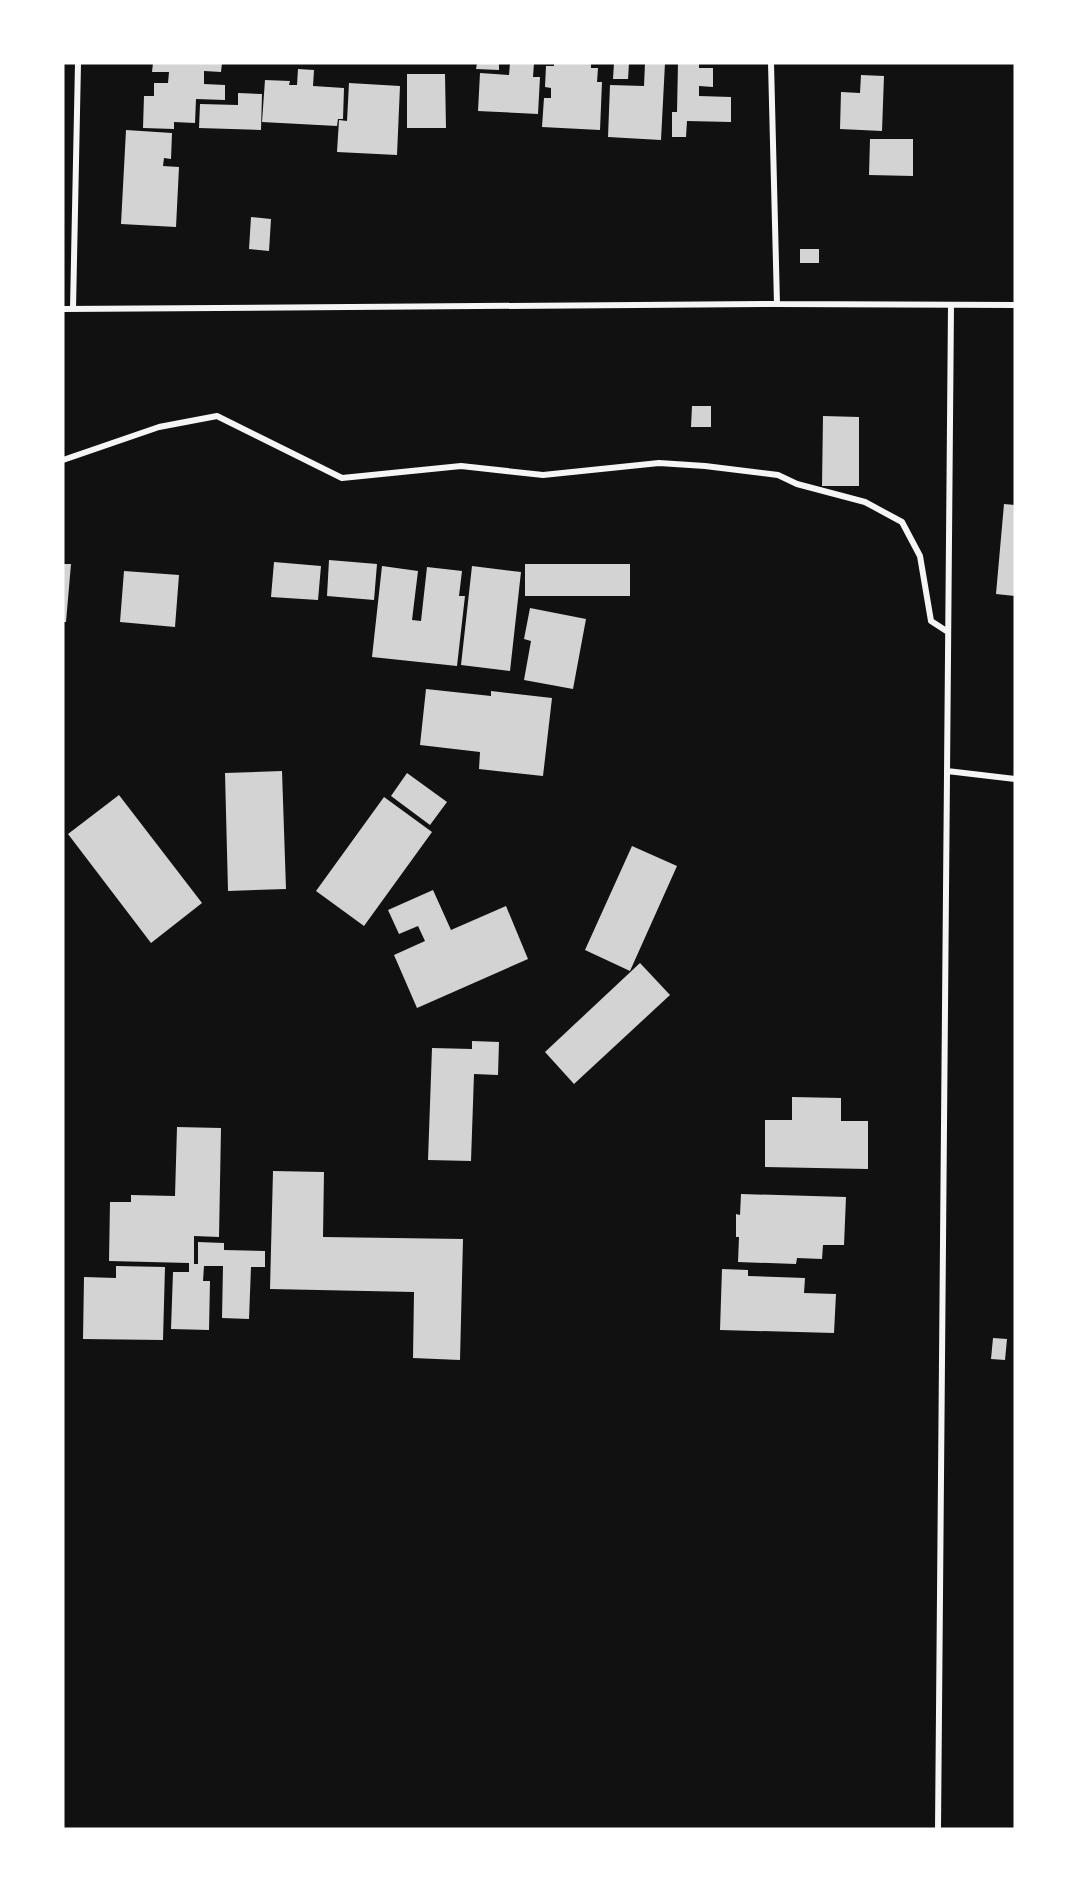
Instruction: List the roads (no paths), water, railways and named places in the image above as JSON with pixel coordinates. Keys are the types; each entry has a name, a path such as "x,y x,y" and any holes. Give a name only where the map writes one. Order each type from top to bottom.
{"street":[{"path":"73,309 78,63"},
{"path":"771,63 777,304"},
{"path":"63,309 777,304 1015,305"},
{"path":"938,1829 951,305"},
{"path":"63,460 159,427 217,417 342,478 461,466 543,475 659,463 778,475 797,484 865,502 902,522 920,555 932,621 948,632"},
{"path":"947,771 1015,779"}]}
